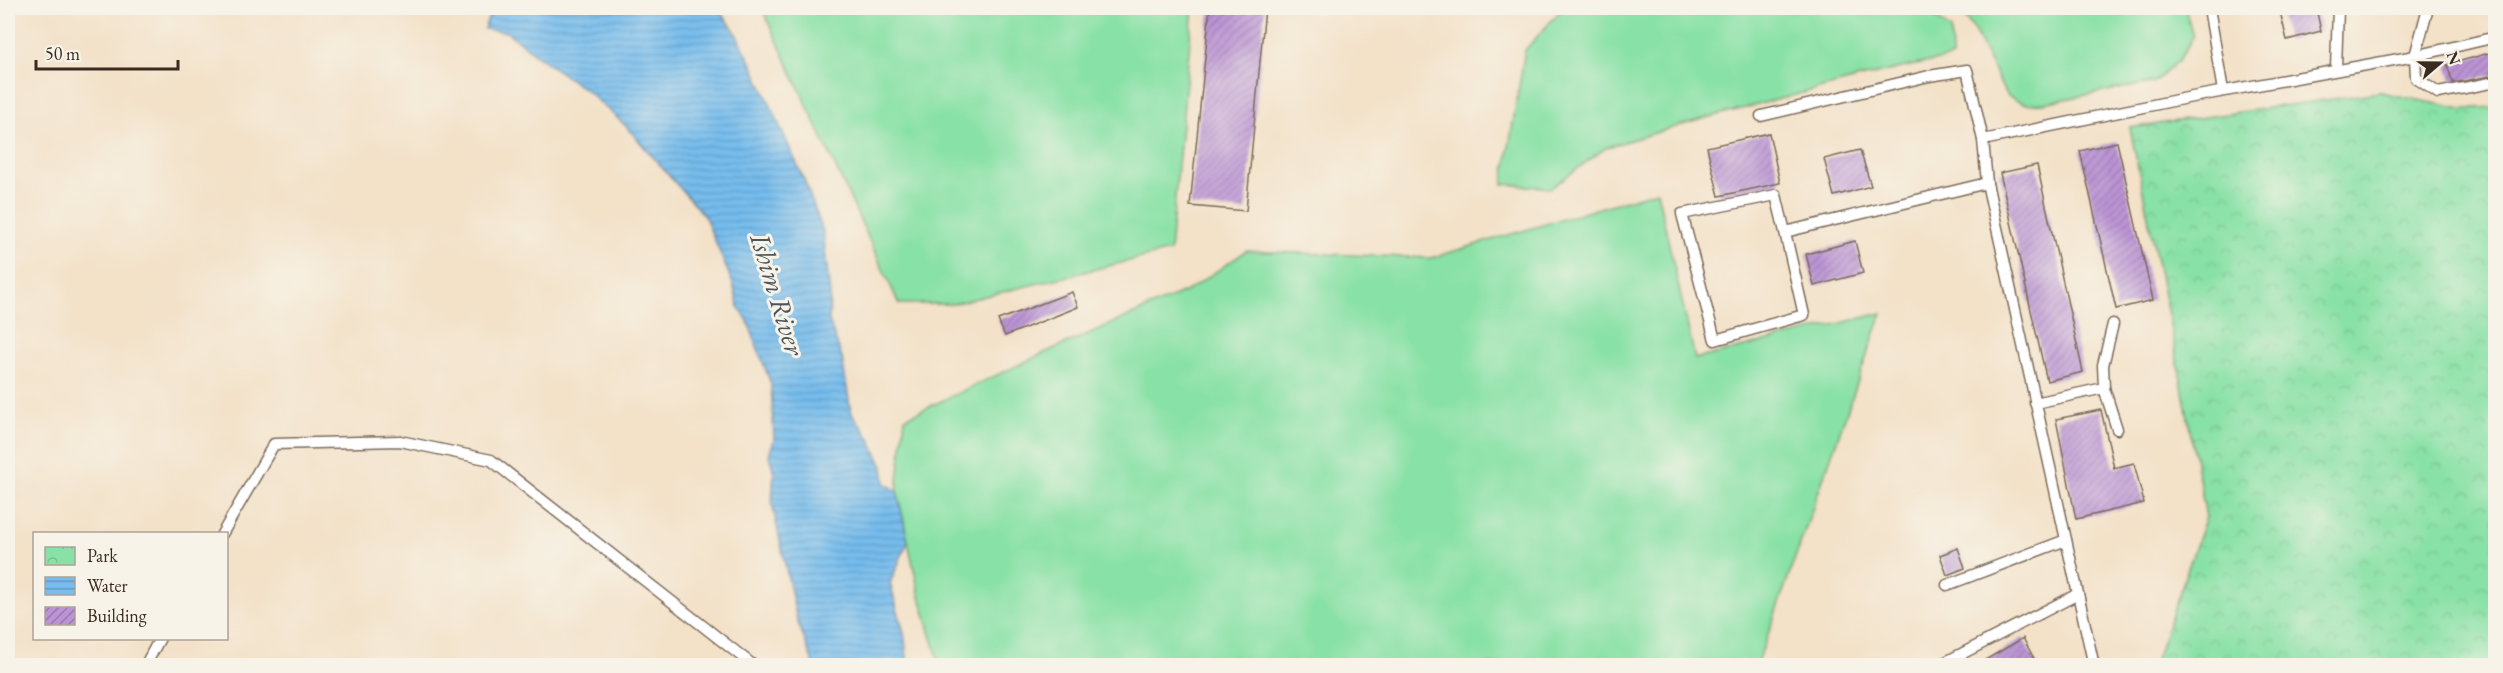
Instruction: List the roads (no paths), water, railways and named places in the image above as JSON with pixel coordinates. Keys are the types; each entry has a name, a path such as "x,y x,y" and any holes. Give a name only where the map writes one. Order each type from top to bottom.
{"lane":[{"path":"2209,8 2223,91"},
{"path":"2336,69 2338,8"},
{"path":"2428,8 2415,56 2416,78 2438,93 2496,82"},
{"path":"1983,140 2336,69 2415,56 2496,38"},
{"path":"1761,116 1918,79 1967,70 1983,140 1987,183 2094,666"},
{"path":"1785,232 1987,183"},
{"path":"1776,195 1785,232 1804,315 1715,340 1682,214 1776,195"},
{"path":"2113,324 2103,365 2104,388 2117,429"},
{"path":"2036,403 2104,388"},
{"path":"223,532 274,444 400,441 491,460 754,666"},
{"path":"1947,585 2066,540"},
{"path":"1938,666 2078,594"},
{"path":"145,666 159,640"}],"water":[{"name":"Ishim River","path":"492,8 717,8 733,28 753,66 805,182 823,231 830,295 829,321 842,358 851,412 869,437 883,467 885,483 897,491 908,541 890,583 904,633 908,665 814,665 797,620 772,503 774,472 769,455 774,439 771,384 747,319 739,308 733,284 705,217 626,126 587,91 507,32 484,29"}]}
